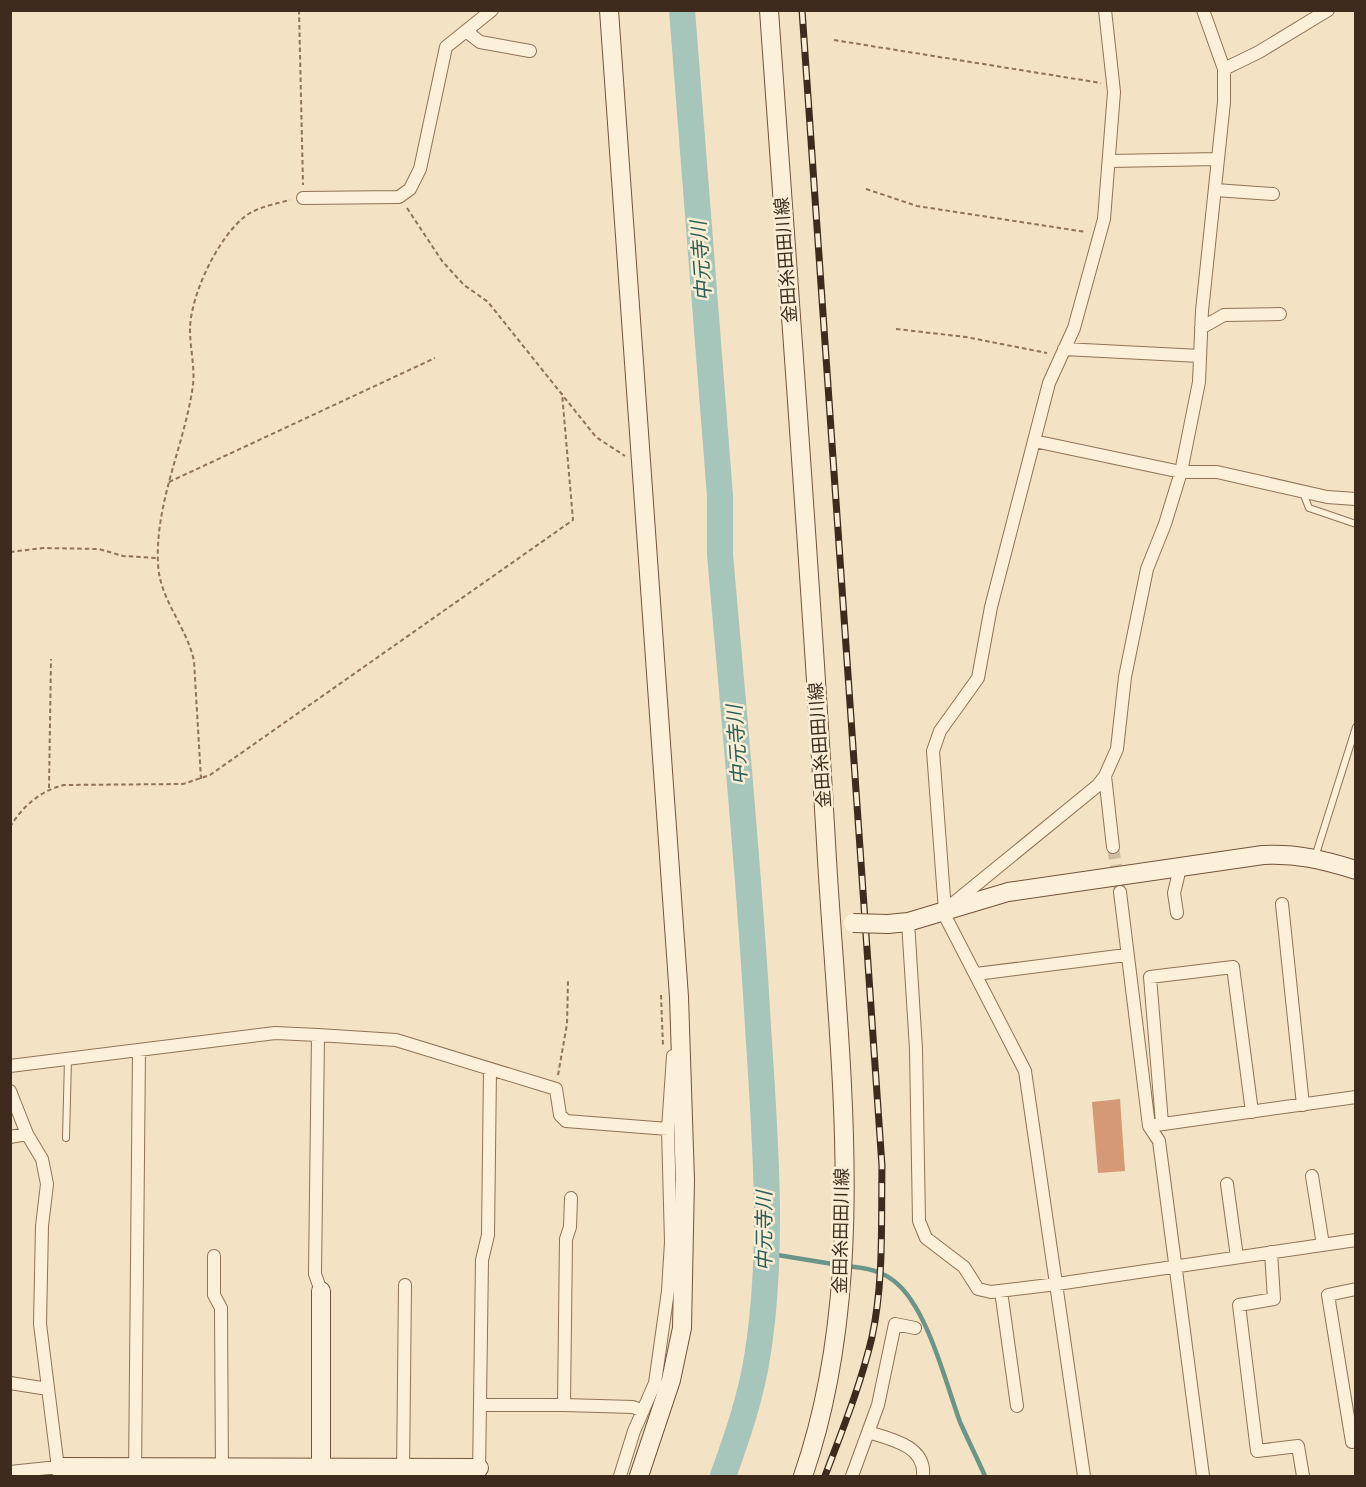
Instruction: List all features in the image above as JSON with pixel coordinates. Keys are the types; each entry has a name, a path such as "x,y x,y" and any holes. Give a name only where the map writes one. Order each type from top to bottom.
{"street":[{"path":"303,198 399,197 410,189 420,169 446,47 492,10"},
{"path":"609,10 681,1041 685,1180 682,1328 671,1380 639,1476"},
{"name":"金田糸田田川線","path":"769,10 831,922 841,1090 845,1255 830,1378 813,1448 803,1476"},
{"path":"1084,1476 1025,1071 943,912 945,910 933,751 940,730 978,678 992,607 1049,383 1074,328 1104,219 1110,162 1113,83 1105,10"},
{"path":"945,910 1097,786 1105,776 1117,748 1125,677 1147,569 1166,524 1181,472 1199,382 1201,328 1218,159 1224,69 1203,10"},
{"path":"1224,69 1259,52 1328,10"},
{"path":"466,31 480,42 530,51"},
{"path":"1110,162 1218,159"},
{"path":"1215,190 1273,194"},
{"path":"1201,328 1224,315 1280,314"},
{"path":"1063,352 1200,356"},
{"path":"1034,441 1181,472 1217,472 1327,497 1356,499"},
{"path":"1105,776 1113,847"},
{"path":"831,922 888,924 908,922 1008,892 1263,855 1288,853 1315,857 1356,870"},
{"path":"1177,913 1174,893 1180,868"},
{"path":"1119,892 1126,955 1159,1141 1203,1476"},
{"path":"1282,904 1303,1105"},
{"path":"908,922 916,1049 919,1221 926,1238 964,1267 978,1289 1002,1291 1057,1284 1356,1240"},
{"path":"976,974 1126,955"},
{"path":"1155,1125 1150,976 1233,967 1252,1112"},
{"path":"10,1066 275,1033 396,1040 556,1089 560,1115 566,1121 669,1129"},
{"path":"318,1035 315,1274 321,1291 321,1472"},
{"path":"620,1476 655,1383 668,1291 671,1242 669,1129 674,1046 681,1041"},
{"path":"135,1472 139,1050"},
{"path":"10,1472 479,1472 482,1271 488,1236 490,1070"},
{"path":"10,1091 27,1134 42,1159 48,1184 42,1226 40,1324 58,1472"},
{"path":"1155,1125 1356,1097"},
{"path":"10,1137 27,1134"},
{"path":"1312,1176 1323,1245"},
{"path":"1227,1184 1237,1257"},
{"path":"564,1404 566,1239 570,1227 571,1198"},
{"path":"1271,1252 1274,1299 1239,1305 1257,1451 1298,1446 1303,1476"},
{"path":"214,1256 214,1295 221,1308 222,1472"},
{"path":"403,1472 405,1285"},
{"path":"1356,1289 1328,1295 1352,1442 1356,1441"},
{"path":"1002,1291 1017,1406"},
{"path":"852,1476 878,1405 895,1324 915,1328"},
{"path":"10,1383 48,1389"},
{"path":"481,1405 564,1404 633,1407 643,1411"},
{"path":"868,1432 904,1443 916,1454 924,1469 923,1476"}],"lane":[{"path":"1302,490 1309,508 1356,524"},
{"path":"1315,857 1356,726"},
{"path":"66,1138 68,1059"}],"path":[{"path":"201,779 194,661 190,644 166,598 159,576 158,558 169,482 193,384 190,330 192,307 199,288 227,234 245,216 266,206 303,198 299,10"},
{"path":"834,40 1113,83"},
{"path":"866,189 917,206 1100,234"},
{"path":"399,197 442,261 464,285 488,302 596,437 625,456"},
{"path":"896,329 1063,352"},
{"path":"169,482 435,358"},
{"path":"10,827 23,808 49,788 64,785 183,784 201,779 573,520 562,393"},
{"path":"10,552 43,548 99,549 123,556 158,558"},
{"path":"49,788 51,659"},
{"path":"556,1089 567,1024 567,980"}],"building":[{"path":"1120,1099 1125,1171 1098,1173 1092,1102"}],"waterway":[{"name":"中元寺川","path":"682,10 720,496 720,554 745,839 767,1188 766,1277 756,1364 746,1407 723,1476"},
{"path":"765,1253 839,1265"},
{"path":"847,1266 872,1270 889,1277 906,1293 916,1308 934,1347 960,1422 985,1476"}],"tunnel":[{"path":"1113,847 1120,892"}],"railway":[{"path":"802,10 882,1166 882,1230 876,1316 868,1355 857,1390 825,1476"}]}
